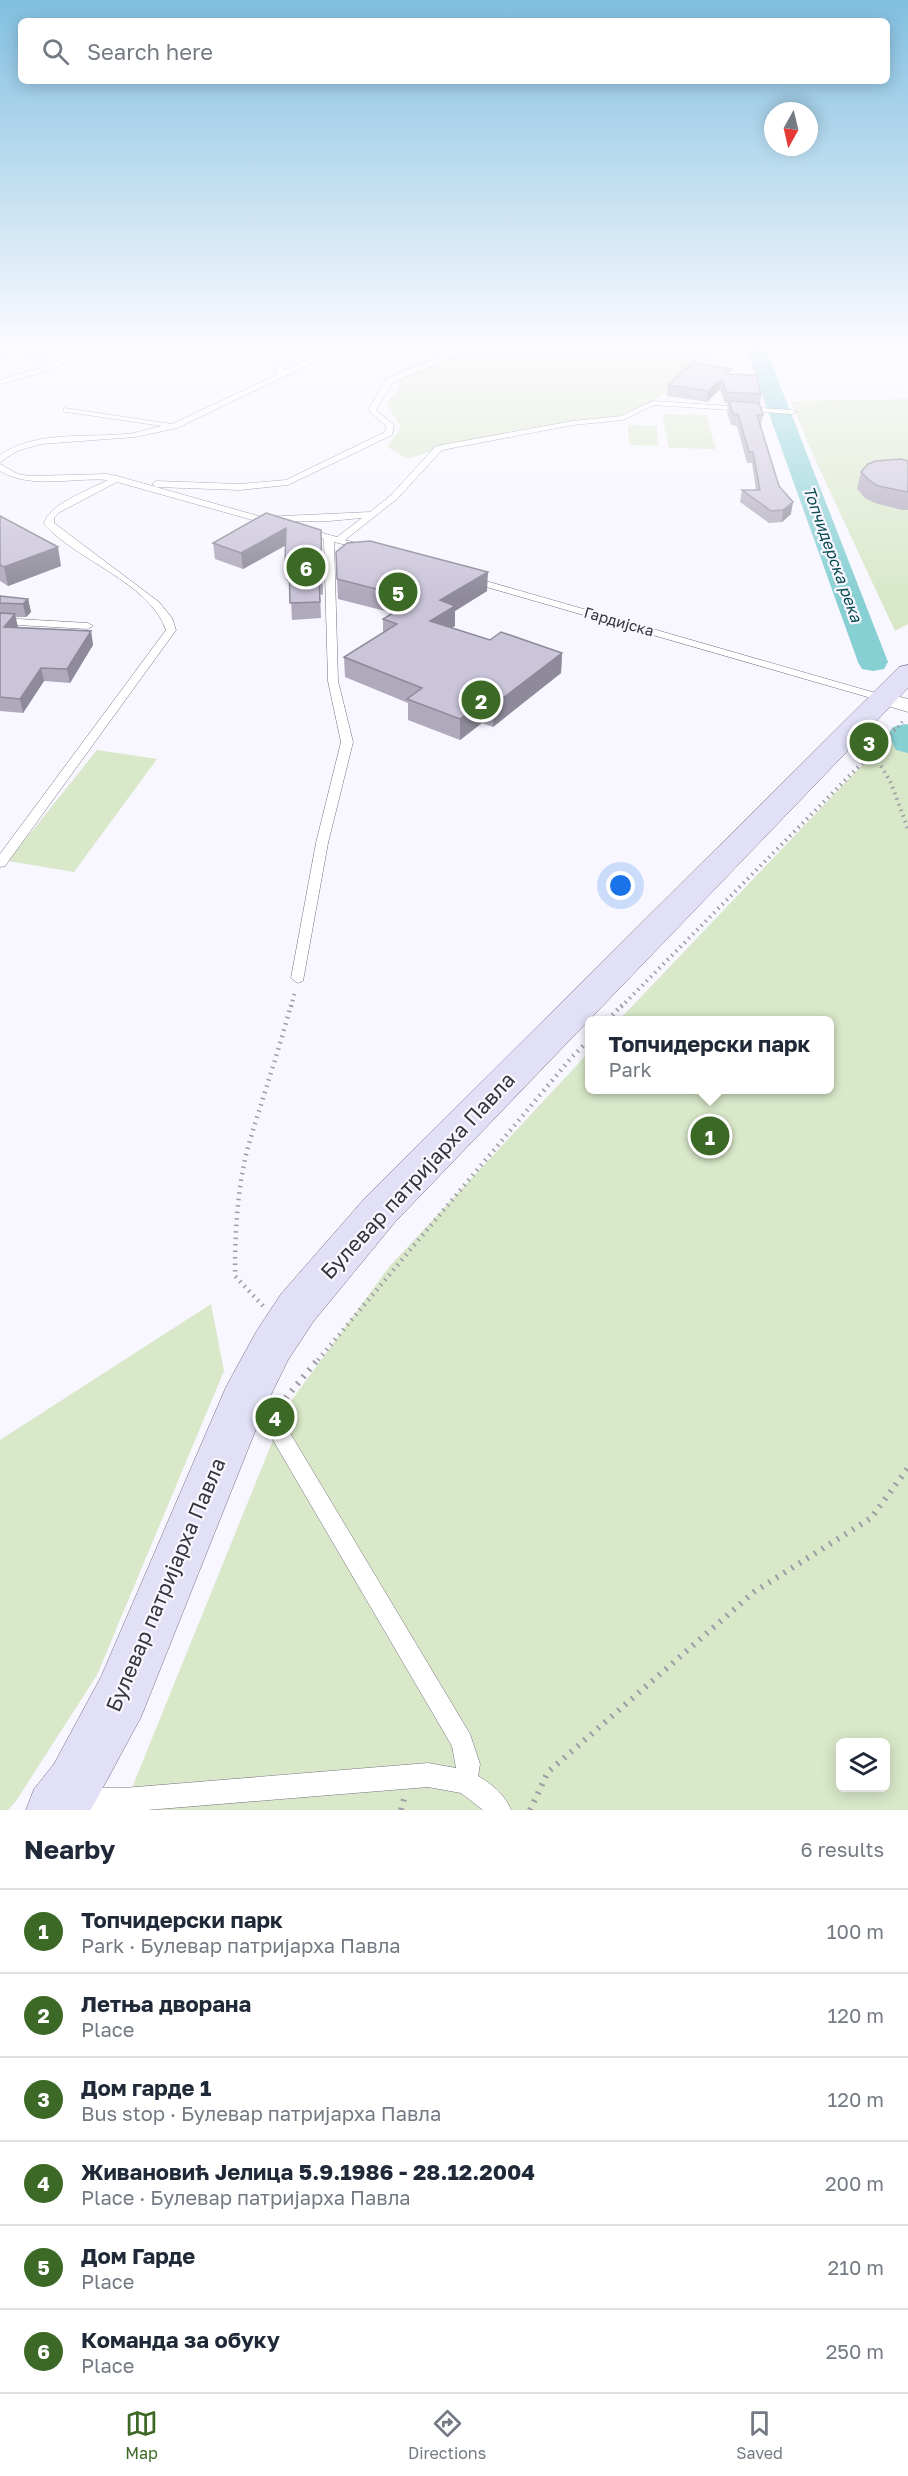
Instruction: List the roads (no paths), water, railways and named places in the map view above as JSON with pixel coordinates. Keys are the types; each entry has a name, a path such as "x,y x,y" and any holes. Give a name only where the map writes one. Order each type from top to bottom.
{"main road":[{"name":"Булевар патријарха Павла","path":"62,1800 121,1697 256,1410 283,1327 297,1308 380,1210 895,702 908,673"}],"lane":[{"path":"0,459 14,449 54,440 135,435 163,428"},
{"path":"133,484 240,487 288,482 389,433 390,428"},
{"path":"334,540 374,514 394,497 439,448 544,428"},
{"path":"0,445 14,449"},
{"path":"0,467 15,476 38,480 93,476 117,479 369,550"},
{"path":"0,482 15,476"},
{"path":"0,863 171,630 169,618 134,586 49,524 50,518 57,510 117,479"},
{"path":"252,517 291,519 374,514"},
{"path":"298,978 322,843 347,742 333,681 334,540"},
{"name":"Гардијска","path":"459,576 895,702"},
{"path":"0,621 88,626"},
{"path":"256,1410 462,1742 468,1764 465,1782"},
{"path":"62,1800 124,1800 412,1776 438,1776 465,1782 478,1788 499,1810"}],"waterway":[{"name":"Топчидерска река","path":"784,428 873,662"},
{"name":"Топчидерска река","path":"905,734 908,743"}],"place":[{"name":"Команда за обуку","path":"306,567"},
{"name":"Дом Гарде","path":"398,592"},
{"name":"Летња дворана","path":"481,700"},
{"name":"Дом гарде 1","path":"869,742"},
{"name":"Топчидерски парк","path":"710,1136"},
{"name":"Живановић Јелица 5.9.1986 - 28.12.2004","path":"275,1417"}]}
